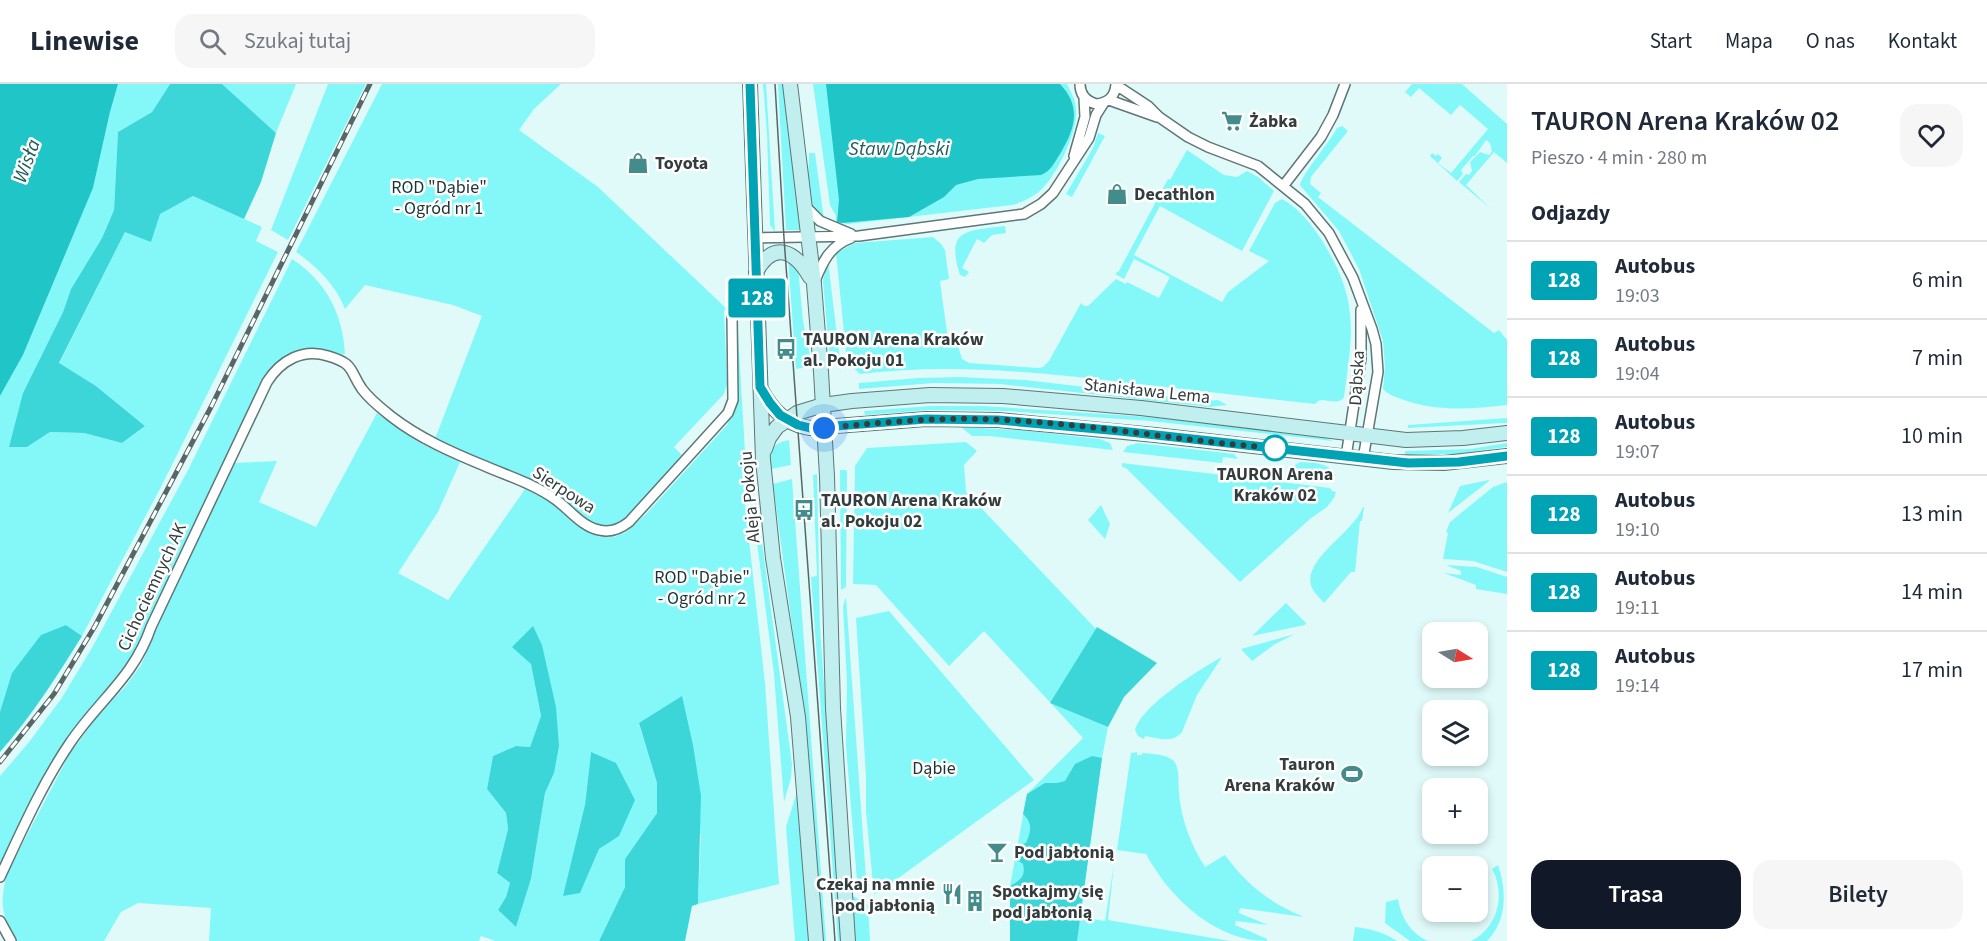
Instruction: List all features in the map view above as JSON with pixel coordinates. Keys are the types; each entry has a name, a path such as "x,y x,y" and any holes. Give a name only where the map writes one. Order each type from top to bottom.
{"main road":[{"name":"Aleja Pokoju","path":"750,84 763,460 773,558 800,739 816,941"},
{"path":"790,84 814,284 823,405 833,719 848,941"},
{"path":"756,272 767,258 775,253 785,252 799,260 814,284"},
{"path":"760,387 773,408 786,419 804,427 824,428 916,420 998,420 1422,464 1507,456"},
{"name":"Stanisława Lema","path":"786,419 823,405 903,396 1003,396 1141,408 1418,440 1507,433"},
{"path":"763,460 769,438 786,419"}],"street":[{"path":"1080,84 1080,92 1089,102 1106,102 1159,117"},
{"path":"1284,185 1322,137 1345,84"},
{"path":"755,238 859,236 1024,214 1051,196 1089,138 1096,115 1114,95 1116,85 1148,106 1159,117"},
{"path":"1071,164 1085,117 1084,98"},
{"name":"Dąbska","path":"1159,117 1199,142 1258,166 1305,204 1329,233 1350,270 1372,329 1378,358 1378,372 1364,459"},
{"path":"804,203 820,222 859,236"},
{"path":"814,284 824,259 832,249 846,240 859,236"},
{"name":"Dąbska","path":"1346,457 1361,358 1361,302"},
{"name":"Sierpowa","path":"351,366 362,389 401,424 451,451 533,486 554,498 593,528 610,531 629,522 730,409 733,400 732,316 737,307 757,305"},
{"name":"Cichociemnych AK","path":"0,878 57,763 98,705 122,681 138,659 156,616 271,376 287,361 305,354 323,355 351,366"},
{"path":"0,921 11,941"}],"green space":[{"path":"118,84 170,84 152,112 118,132 114,210 102,238 71,289 63,312 23,393 27,447 50,432 84,433 122,443 145,426 96,386 59,364 125,232 193,196 262,227 256,241 278,252 162,485 82,636 66,625 0,712 0,396 23,355 93,188"},
{"path":"222,84 296,84 276,133"},
{"path":"328,84 366,84 288,240 271,230"},
{"name":"ROD \"Dąbie\" - Ogród nr 1","path":"382,84 561,84 534,109 519,130 598,187 727,309 724,311 727,384 724,394 674,447 682,455 618,524 608,527 598,525 532,480 435,439 482,316 453,305 365,285 345,309 325,277 296,252"},
{"path":"763,84 766,84 775,232 770,225"},
{"path":"778,84 784,84 800,222 799,230 786,230"},
{"name":"Staw Dąbski","path":"813,84 1067,84 1075,103 1076,119 1070,141 1054,174 1041,190 1024,201 1012,205 848,224 836,222 836,216 830,205"},
{"path":"1412,84 1462,84 1507,124 1507,163 1494,152 1466,185 1491,209 1459,182 1472,171 1470,162 1480,152 1489,155 1492,152 1490,143 1486,140 1461,170 1463,174 1457,181 1430,156 1432,153 1436,156 1438,154 1442,158 1438,163 1451,173 1488,129 1460,105 1451,115 1419,88 1411,97 1405,92"},
{"path":"1342,126 1348,131 1311,177 1310,184 1321,193 1318,197 1494,333 1499,330 1507,340 1507,405 1442,408 1417,404 1395,397 1383,389 1385,367 1383,341 1359,269 1339,231 1300,185 1337,128"},
{"path":"1098,133 1105,136 1072,197 1066,194 1093,148"},
{"path":"1187,150 1224,175 1237,177 1247,171 1274,191 1242,251 1160,206 1134,255 1222,302 1228,292 1269,261 1249,251 1275,203 1282,199 1294,207 1323,242 1335,263 1348,300 1350,353 1342,399 1320,400 1315,404 1062,375 995,370 927,369 860,374 847,362 836,253 855,243 933,237 941,244 945,250 949,279 940,281 949,347 958,346 962,359 969,363 1043,367 1049,361 1081,303 1088,306 1116,279 1159,298 1170,277 1134,259 1124,279 1115,274 1119,271 1168,179 1170,180"},
{"path":"809,153 815,153 824,220 812,206 808,190"},
{"path":"1005,226 1006,233 992,235 984,243 977,239 962,268 969,272 965,277 960,275 955,248 958,240 970,231"},
{"path":"788,257 798,267 803,321 812,366 796,369"},
{"path":"292,259 314,278 330,300 341,325 345,354 336,354 321,349 305,349 277,362 266,374 133,655 70,735 0,868 0,776 61,699 93,646 188,470"},
{"path":"828,261 840,360 830,363 823,280"},
{"name":"ROD \"Dąbie\" - Ogród nr 2","path":"737,316 748,503 745,504 765,683 779,884 698,904 701,835 639,724 657,783 657,813 625,859 625,887 599,941 495,941 481,936 479,941 209,941 211,908 138,903 121,912 104,941 18,941 8,924 3,909 3,892 7,873 69,755 100,713 125,687 141,665 182,572 235,463 277,461 259,502 316,527 377,413 422,444 460,462 438,512 398,573 448,600 525,489 544,498 587,531 600,537 614,537 626,532 647,513 727,425 737,400 735,319","holes":["531,664 554,773 545,793 531,879 516,927 498,910 506,897 510,883 497,873 508,829 506,813 487,789 493,756 516,746 530,747 541,716","591,752 619,835 599,849 585,805"]},
{"path":"960,377 1025,380 1207,401 1218,400 1227,405 1209,407 1000,384 934,383 859,389 859,383"},
{"path":"930,406 983,406 1150,417 1325,438 1334,441 1150,421 1007,411 929,410 865,415 864,411"},
{"path":"1507,418 1507,423 1408,428 1408,425"},
{"path":"961,427 1020,430 1100,439 1110,443 1113,450 972,436"},
{"path":"789,440 791,465 771,469 772,449"},
{"path":"966,442 977,451 964,465 966,492 1096,629 1051,703 1108,727 1080,917 1105,921 1114,864 1108,920 1230,941 1010,941 1010,886 1027,794 1083,738 984,631 949,666 876,585 853,584 855,466 867,448"},
{"path":"1138,443 1234,454 1238,459 1223,457 1222,463 1123,452 1127,446"},
{"path":"1507,443 1507,447 1455,454 1405,455 1405,451 1470,449"},
{"path":"1300,462 1325,466 1336,476 1294,471 1294,466"},
{"path":"1122,463 1330,488 1336,492 1327,507 1310,519 1240,582 1126,468 1122,467"},
{"path":"840,470 847,471 846,587 841,590"},
{"path":"817,474 820,627 842,941 838,941 811,577 817,576 813,475"},
{"path":"792,479 826,941 822,941 804,715 773,484"},
{"path":"1489,481 1448,513 1460,486"},
{"path":"1507,482 1507,572 1473,561 1443,559 1448,533 1446,532 1450,522 1493,487"},
{"path":"1101,505 1110,524 1105,539 1088,520"},
{"path":"1363,507 1355,572 1351,572 1324,603 1312,588 1310,578 1314,567 1320,557 1349,527"},
{"path":"757,543 762,543 792,764 791,778 784,802 774,674"},
{"path":"1446,565 1477,567 1507,577 1507,594 1476,589 1476,585 1444,573 1461,575 1461,571"},
{"path":"846,597 867,892 859,886 857,881 846,746 847,683 843,606"},
{"path":"1286,603 1306,623 1305,625 1252,636"},
{"name":"Dąbie","path":"889,611 1034,780 874,894 866,812 866,776 856,618"},
{"path":"1295,634 1275,644 1252,661 1241,649"},
{"path":"1222,657 1197,695 1182,732 1178,736 1165,739 1145,736 1144,739 1138,736 1135,730 1148,710 1173,689"},
{"path":"1137,752 1137,755 1142,755 1142,753 1167,757 1176,764 1184,822 1195,850 1205,867 1225,855 1260,892 1280,906 1304,917 1240,908 1239,913 1268,925 1236,921 1235,925 1267,941 1248,939 1229,933 1196,914 1181,900 1167,886 1146,854 1117,850 1131,753"},
{"path":"797,792 810,941 795,941 786,827"},
{"path":"1498,865 1504,895 1502,915 1494,933 1487,941 1471,941 1488,928 1497,910 1498,889 1492,869"},
{"path":"851,895 868,904 870,941 854,941"},
{"path":"1398,899 1407,924 1416,934 1428,941 1410,941 1385,923 1386,902"},
{"path":"1355,927 1377,931 1397,941 1353,941"}],"shaded area":[{"path":"170,84 222,84 276,133 261,182 244,219 193,196 160,214 151,242 125,232 59,363 96,386 145,426 122,443 84,433 50,432 27,447 9,447 23,393 63,312 71,289 102,238 114,210 118,132 152,112"},
{"path":"66,625 82,636 54,681 0,752 0,712 12,673 41,635"},
{"path":"533,626 542,645 556,707 559,746 554,773 545,793 531,879 516,927 498,910 506,897 510,883 497,873 508,829 506,813 487,789 493,756 516,746 530,747 541,716 531,664 512,647"},
{"path":"1097,627 1157,663 1124,697 1108,727 1050,703"},
{"path":"682,696 701,796 698,904 692,906 685,941 599,941 625,887 625,859 657,813 657,783 639,723"},
{"path":"591,752 616,763 635,800 619,836 599,849 580,893 563,896 585,805"},
{"path":"1092,756 1102,758 1077,941 1010,941 1010,886 1019,880 1024,872 1023,864 1014,858 1017,845 1026,843 1030,831 1030,824 1023,814 1027,794 1045,783 1065,781 1075,764"}],"water":[{"name":"Wisła","path":"0,84 118,84 93,188 23,355 0,396"},
{"name":"Staw Dąbski","path":"826,84 1060,84 1071,101 1074,118 1069,136 1060,154 1050,169 1041,175 978,179 956,185 944,197 909,217 842,223 837,222 839,200"}],"tram line":[{"path":"775,84 835,941"}],"railway":[{"path":"0,762 54,694 95,626 211,407 370,84"}],"bus line":[{"name":"128","path":"750,84 755,178 760,387 773,408 791,422 804,427 824,428 926,419 980,419 1063,425 1393,462 1459,462 1507,456"}],"place":[{"name":"Żabka","path":"1232,121"},
{"name":"Toyota","path":"638,163"},
{"name":"Decathlon","path":"1117,194"},
{"name":"TAURON Arena Kraków al. Pokoju 01","path":"786,349"},
{"name":"TAURON Arena Kraków 02","path":"1275,448"},
{"name":"TAURON Arena Kraków al. Pokoju 02","path":"804,510"},
{"name":"Tauron Arena Kraków","path":"1352,774"},
{"name":"Pod jabłonią","path":"997,852"},
{"name":"Czekaj na mnie pod jabłonią","path":"952,894"},
{"name":"Spotkajmy się pod jabłonią","path":"975,901"}],"route":[{"path":"824,428 926,419 980,419 1082,427 1275,448"}]}
